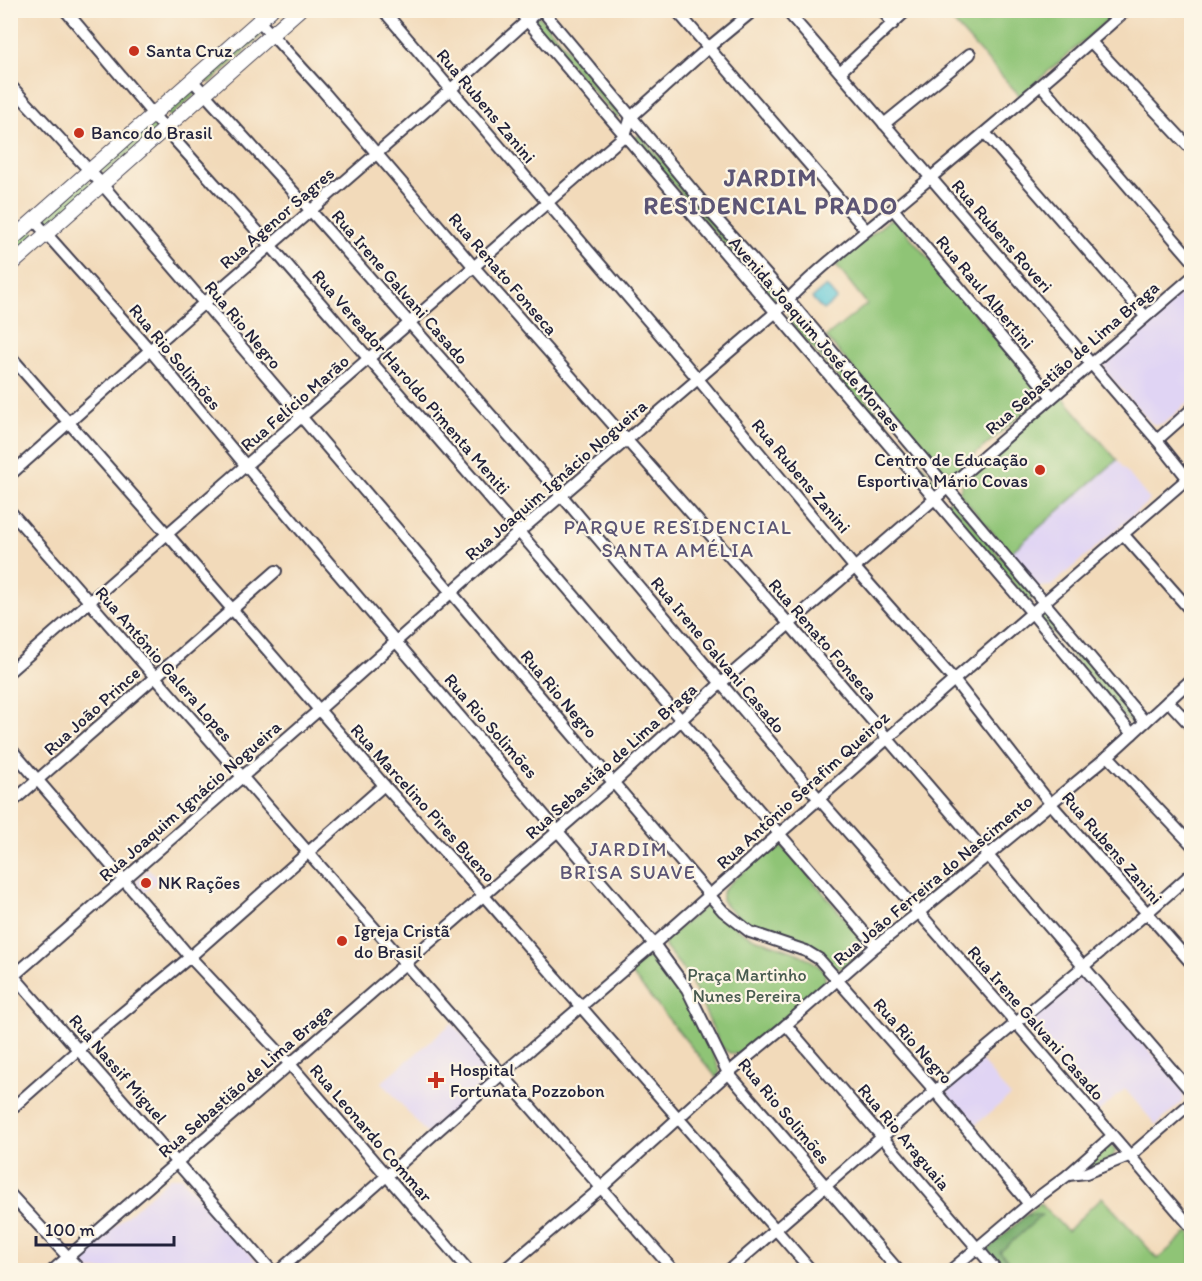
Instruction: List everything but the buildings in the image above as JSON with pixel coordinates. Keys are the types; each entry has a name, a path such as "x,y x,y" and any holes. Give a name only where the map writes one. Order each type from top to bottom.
{"main road":[{"path":"10,241 271,10"},
{"path":"10,266 206,95 299,10"}],"street":[{"name":"Rua Vereador Haroldo Pimenta Meniti","path":"64,10 876,945"},
{"name":"Rua Rubens Zanini","path":"383,10 698,379 855,568 954,680 1050,803 1191,964"},
{"name":"Avenida Joaquim José de Moraes","path":"518,10 1032,613 1132,734"},
{"name":"Rua Agenor Sagres","path":"10,475 540,10"},
{"name":"Avenida Joaquim José de Moraes","path":"540,10 949,488 1145,722"},
{"path":"676,10 866,230"},
{"path":"625,135 631,117 754,10"},
{"name":"Rua Rubens Roveri","path":"786,10 1157,440 1189,481"},
{"path":"882,10 893,24"},
{"path":"840,72 907,10"},
{"name":"Rua Joaquim Ignácio Nogueira","path":"12,976 242,778 519,532 776,312 866,230 985,133 1126,10"},
{"name":"Rua Renato Fonseca","path":"260,22 323,91 474,267 790,626 1191,1094"},
{"path":"1091,42 1191,150"},
{"path":"884,124 970,54"},
{"name":"Rua Irene Galvani Casado","path":"192,80 562,496 819,800 1131,1155 1191,1228"},
{"name":"Rua Rio Negro","path":"10,85 15,99 103,186 723,912 750,932 806,951 819,959 935,1091 1029,1204"},
{"path":"1041,85 1191,260"},
{"path":"985,133 1145,316"},
{"name":"Rua Felício Marão","path":"10,671 247,467 300,418 625,135"},
{"name":"Rua Raul Albertini","path":"893,209 1052,397"},
{"name":"Rua Rio Solimões","path":"34,220 150,350 654,944 687,989 728,1072 898,1270"},
{"name":"Rua Sebastião de Lima Braga","path":"53,1270 613,783 721,683 790,626 1191,277"},
{"name":"Rua Marcelino Pires Bueno","path":"10,356 811,1270"},
{"path":"1157,440 1191,408"},
{"name":"Rua Antônio Serafim Queiroz","path":"280,1270 886,739 1123,534 1189,481"},
{"name":"Rua Antônio Galera Lopes","path":"10,511 673,1270"},
{"path":"1123,534 1191,612"},
{"name":"Rua João Prince","path":"10,804 276,572"},
{"name":"Rua João Ferreira do Nascimento","path":"504,1270 601,1188 728,1072 786,1025 876,945 917,914 1108,756 1191,679"},
{"path":"1168,701 1191,727"},
{"name":"Rua Leonardo Commar","path":"10,748 190,957 289,1063 468,1270"},
{"path":"1108,756 1191,845"},
{"path":"10,1110 190,957 384,785"},
{"path":"729,1270 1191,873"},
{"name":"Rua Nassif Miguel","path":"12,976 79,1049 271,1270"},
{"name":"Rua Rio Araguaia","path":"786,1025 996,1270"},
{"path":"1068,1175 1086,1173 1131,1155 1191,1102"},
{"path":"951,1270 1029,1204 1068,1175 1112,1136"},
{"path":"10,1194 80,1270"}],"shaded area":[{"path":"1191,285 1191,399 1166,422 1157,425 1151,423 1106,372 1104,365 1109,356"},
{"path":"1117,460 1150,500 1051,586 1039,587 1010,553"},
{"name":"NK Rações","path":"148,869 159,880 144,893 136,880"},
{"path":"1085,977 1181,1086 1184,1095 1182,1102 1156,1125 1125,1089 1098,1112 1029,1029 1029,1021 1079,978"},
{"name":"Hospital Fortunata Pozzobon","path":"452,1023 491,1068 492,1074 427,1134 382,1082"},
{"path":"980,1059 1010,1096 973,1127 948,1099 947,1093 949,1085"},
{"path":"171,1177 181,1177 261,1266 261,1270 89,1270 81,1261 82,1255"}],"green space":[{"path":"943,11 1118,11 1020,96"},
{"path":"539,16 621,111 619,117 616,117 534,23 533,19"},
{"path":"259,29 263,34 210,83 206,79 208,73"},
{"path":"192,88 199,91 170,117 166,113 168,108"},
{"path":"150,125 158,129 104,174 101,170 102,165"},
{"path":"640,135 779,296 778,298 771,299 634,138"},
{"path":"84,181 88,181 92,186 51,223 47,220 48,215"},
{"path":"889,220 896,220 1037,387 1037,401 957,470 940,470 826,337 867,304 836,265"},
{"path":"30,229 37,234 11,261 11,246"},
{"path":"789,312 793,312 939,485 938,488 931,488 788,319"},
{"name":"Centro de Educação Esportiva Mário Covas","path":"1061,395 1117,460 1010,553 959,493 964,480"},
{"path":"950,499 1035,597 1034,599 1027,600 946,505"},
{"path":"1042,607 1137,719 1135,723 1130,724 1039,617 1038,610"},
{"path":"779,846 789,852 863,940 862,951 842,968 835,968 807,951 759,930 732,912 722,900 722,893 726,887 771,848"},
{"name":"Praça Martinho Nunes Pereira","path":"704,907 713,907 745,933 799,954 825,972 825,982 821,986 743,1053 731,1053 721,1046 689,977 665,947 665,940"},
{"path":"655,956 674,976 692,1009 720,1071 717,1078 629,971 645,959"},
{"path":"1111,1145 1116,1150 1112,1158 1085,1170 1081,1169 1107,1146"},
{"path":"1102,1197 1158,1259 1189,1231 1191,1233 1191,1270 1000,1270 988,1249 1040,1203 1067,1231"},
{"path":"1026,1215 1042,1215 1000,1252 1016,1270 1000,1270 987,1253 988,1249"}],"water":[{"path":"826,286 837,299 823,310 812,298"}],"place":[{"name":"Santa Cruz","path":"134,51"},
{"name":"Banco do Brasil","path":"79,133"},
{"name":"Centro de Educação Esportiva Mário Covas","path":"1040,470"},
{"name":"NK Rações","path":"146,883"},
{"name":"Igreja Cristã do Brasil","path":"342,941"},
{"name":"Hospital Fortunata Pozzobon","path":"436,1080"}],"district":[{"name":"JARDIM RESIDENCIAL PRADO","path":"771,191"},
{"name":"PARQUE RESIDENCIAL SANTA AMÉLIA","path":"678,538"},
{"name":"JARDIM BRISA SUAVE","path":"628,860"}]}
